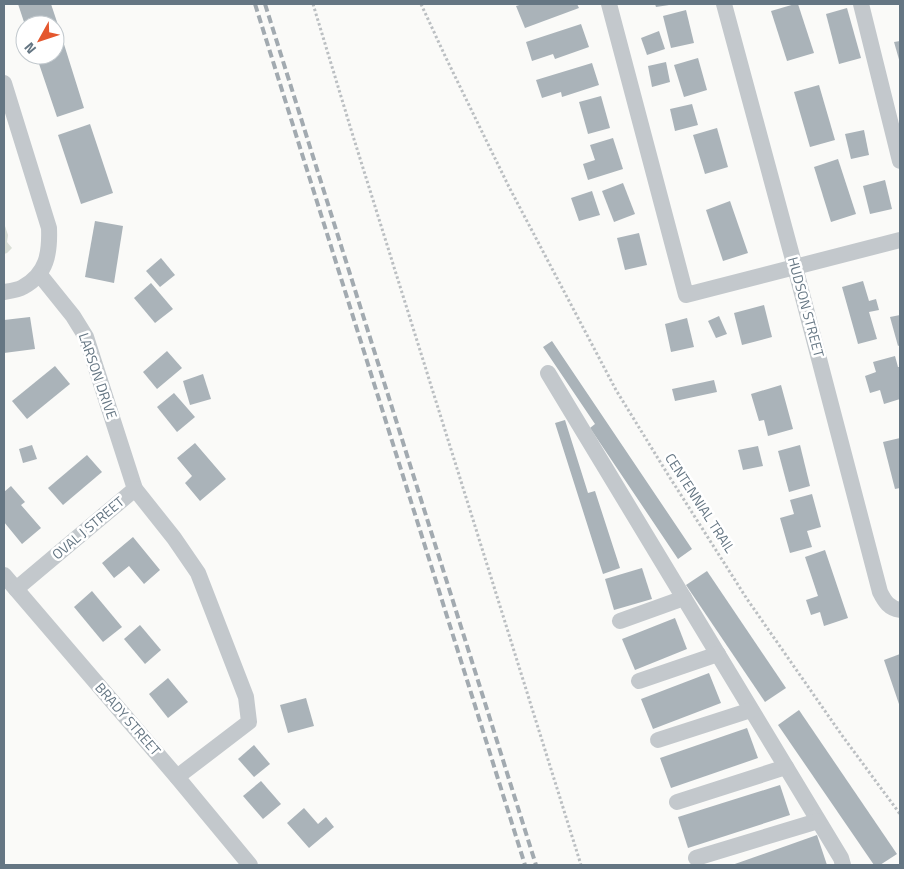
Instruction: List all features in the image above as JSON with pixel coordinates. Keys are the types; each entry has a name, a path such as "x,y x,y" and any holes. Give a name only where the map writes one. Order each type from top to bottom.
{"street":[{"path":"609,4 686,295 900,240"},
{"name":"HUDSON STREET","path":"724,4 880,592 884,601 896,609"},
{"path":"861,4 900,160"},
{"path":"4,83 49,228 50,244 46,261 40,274 22,288 4,292"},
{"name":"LARSON DRIVE","path":"40,274 74,316 86,336 135,489"},
{"path":"548,374 841,858 843,865"},
{"name":"OVAL J STREET","path":"16,589 135,489 174,538 198,573 246,697 249,722 178,777"},
{"name":"BRADY STREET","path":"4,575 178,777 250,865"},
{"path":"620,621 684,598"},
{"path":"639,681 718,654"},
{"path":"658,740 751,710"},
{"path":"677,802 786,767"},
{"path":"696,858 818,821"}],"path":[{"path":"313,4 580,865"},
{"name":"CENTENNIAL TRAIL","path":"421,4 509,187 616,390 748,598 841,734 900,814"}],"shaded area":[{"path":"4,223 8,235 7,242 12,248 4,254"}],"building":[{"path":"18,4 51,4 55,15 22,15"},
{"path":"523,4 577,4 579,8 525,28 516,6"},
{"path":"655,4 669,4 669,5 656,7"},
{"path":"798,4 814,53 787,61 771,11"},
{"path":"847,8 861,58 839,64 826,14"},
{"path":"686,10 694,43 671,48 663,16"},
{"path":"581,24 589,47 555,59 553,54 532,61 526,42"},
{"path":"659,31 665,49 647,55 641,38"},
{"path":"900,41 900,63 894,42"},
{"path":"65,47 84,108 57,117 39,65 65,65"},
{"path":"698,58 707,90 684,97 674,65"},
{"path":"666,62 670,82 652,87 648,66"},
{"path":"592,63 599,85 562,97 561,92 542,98 536,80"},
{"path":"819,85 835,140 810,147 794,92"},
{"path":"601,96 610,128 588,134 579,102"},
{"path":"692,104 698,125 675,131 670,109"},
{"path":"90,124 113,193 81,204 58,135"},
{"path":"717,128 728,167 705,174 693,135"},
{"path":"864,130 869,155 851,159 845,134"},
{"path":"613,138 623,169 588,180 583,164 595,160 590,145"},
{"path":"838,159 856,214 831,222 814,167"},
{"path":"885,180 892,209 870,214 863,186"},
{"path":"623,183 635,214 614,222 602,191"},
{"path":"592,191 600,215 579,221 571,198"},
{"path":"730,201 748,253 723,261 706,210"},
{"path":"95,221 123,226 114,283 85,277"},
{"path":"639,233 647,265 625,270 617,238"},
{"path":"161,258 175,275 160,287 146,271"},
{"path":"863,281 869,301 876,299 879,310 869,312 877,339 858,344 842,287"},
{"path":"151,283 173,309 155,323 134,298"},
{"path":"764,305 772,337 742,345 734,313"},
{"path":"900,315 900,345 898,346 890,317"},
{"path":"719,316 727,334 716,338 708,321"},
{"path":"30,317 35,349 4,353 4,320"},
{"path":"687,318 694,347 671,352 665,324"},
{"path":"552,341 692,549 678,559 590,428 595,424 543,347"},
{"path":"167,351 182,368 157,389 143,372"},
{"path":"895,356 898,367 900,367 900,399 884,404 880,390 870,393 865,376 876,372 873,362"},
{"path":"55,366 70,384 27,419 12,401"},
{"path":"203,374 211,399 190,405 183,381"},
{"path":"714,380 717,392 675,401 672,389"},
{"path":"781,385 793,429 768,436 764,420 759,421 751,394"},
{"path":"174,393 195,417 177,432 157,407"},
{"path":"565,420 588,493 595,491 620,568 603,574 555,423"},
{"path":"900,438 900,488 895,489 883,442"},
{"path":"195,443 226,479 200,501 185,483 192,476 177,458"},
{"path":"32,445 37,459 23,463 19,449"},
{"path":"800,445 810,486 789,492 778,451"},
{"path":"758,446 763,466 743,470 738,450"},
{"path":"87,455 102,472 63,505 48,488"},
{"path":"11,486 25,502 21,505 41,528 22,544 4,522 4,492"},
{"path":"812,494 821,527 807,531 812,547 790,553 780,518 794,514 790,500"},
{"path":"133,537 160,570 144,584 129,566 114,578 102,563"},
{"path":"825,550 848,618 824,626 820,612 811,615 806,600 818,596 805,557"},
{"path":"642,568 652,599 614,610 605,579"},
{"path":"707,571 786,688 765,702 686,585"},
{"path":"92,591 122,627 103,642 74,607"},
{"path":"675,618 687,649 635,670 622,639"},
{"path":"140,625 161,650 145,664 124,639"},
{"path":"900,654 900,707 884,660"},
{"path":"709,673 721,703 653,729 641,699"},
{"path":"168,678 188,702 168,718 149,694"},
{"path":"306,698 314,726 288,733 280,705"},
{"path":"799,710 897,854 880,865 874,865 778,725"},
{"path":"747,728 758,758 671,788 660,758"},
{"path":"254,745 270,764 254,777 238,759"},
{"path":"261,781 281,804 263,819 243,796"},
{"path":"780,785 790,815 688,848 678,817"},
{"path":"304,808 318,824 326,817 334,827 309,848 287,823"},
{"path":"817,835 827,865 732,865"}],"railway":[{"path":"255,4 525,865"},
{"path":"265,4 536,865"}]}
